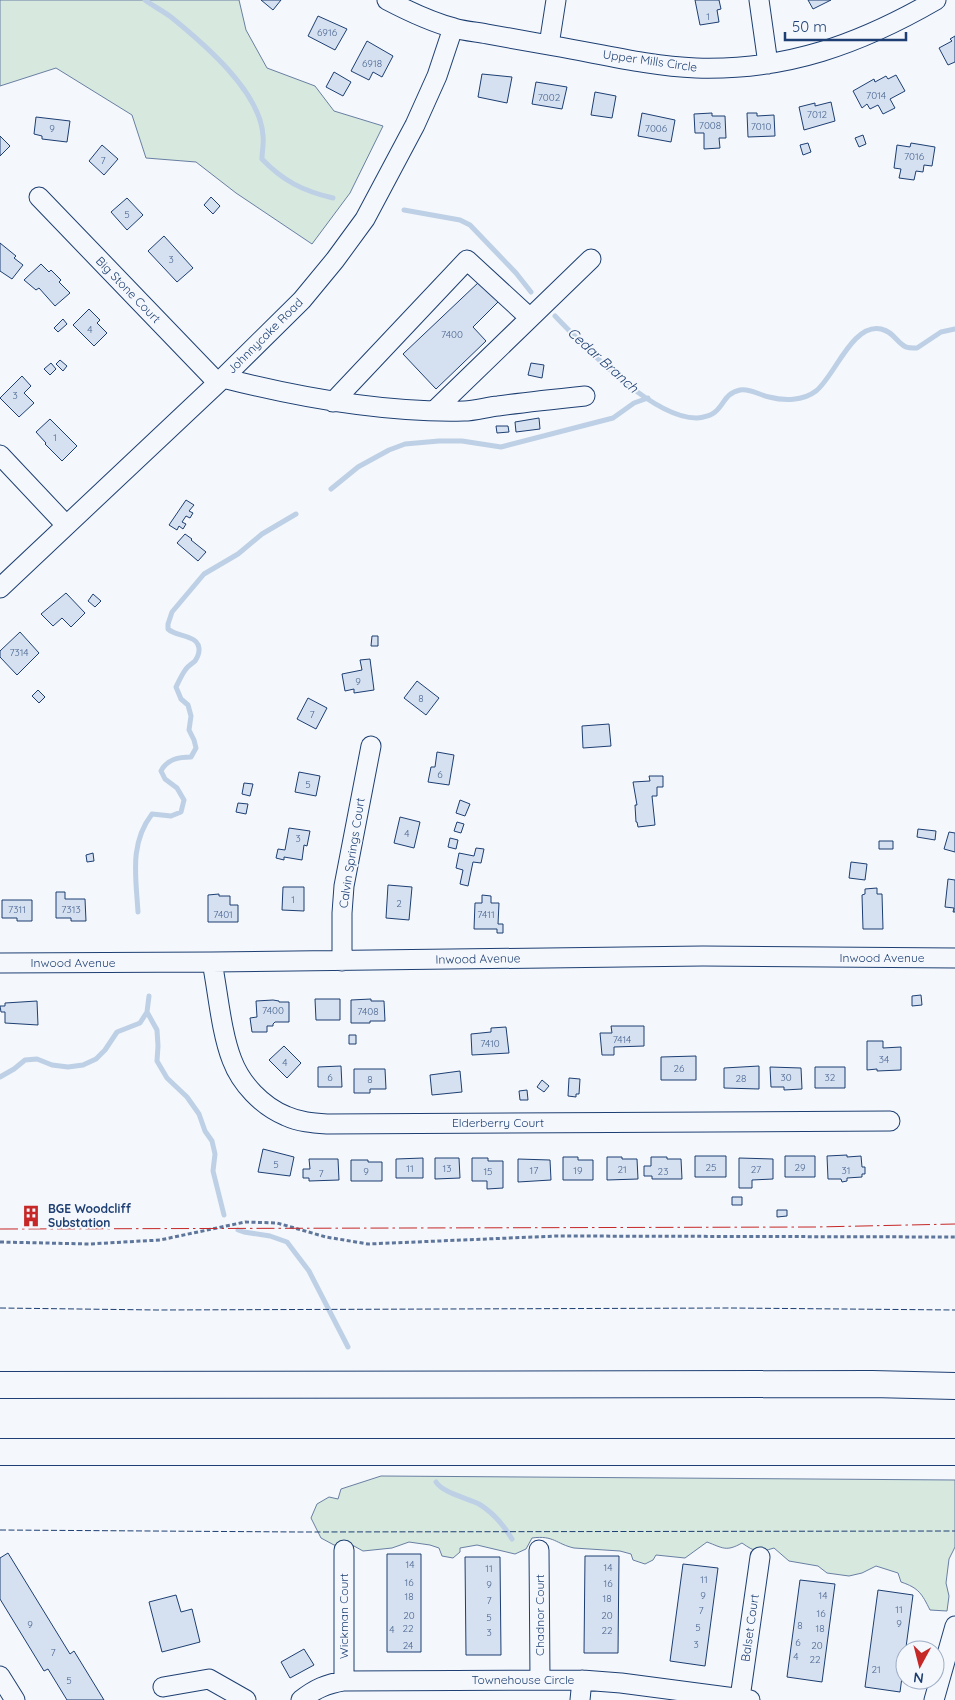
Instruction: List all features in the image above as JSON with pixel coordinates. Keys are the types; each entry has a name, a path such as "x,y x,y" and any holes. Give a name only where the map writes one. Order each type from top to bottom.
{"highway":[{"path":"0,1385 872,1384 955,1386"},
{"path":"0,1452 955,1452"}],"street":[{"name":"Upper Mills Circle","path":"387,0 453,28 669,66 696,68 731,68 768,64 804,57 845,45 881,30 936,0"},
{"path":"548,45 556,0"},
{"path":"759,0 768,64"},
{"name":"Johnnycake Road","path":"0,588 302,300 335,260 365,219 415,125 437,76 453,28"},
{"name":"Big Stone Court","path":"39,197 220,380"},
{"path":"333,402 467,260 530,318"},
{"path":"434,411 591,260"},
{"path":"220,380 333,402 379,408 434,411 467,411 585,396"},
{"path":"0,455 66,525"},
{"name":"Calvin Springs Court","path":"342,961 344,886 370,746"},
{"name":"Inwood Avenue","path":"0,963 702,956 955,958"},
{"name":"Elderberry Court","path":"212,962 232,1060 242,1079 254,1094 271,1109 287,1117 305,1122 337,1124 890,1121"},
{"name":"Wickman Court","path":"344,1550 344,1682"},
{"name":"Chadnor Court","path":"539,1550 540,1680"},
{"name":"Balset Court","path":"745,1699 760,1557"},
{"path":"934,1700 955,1626"},
{"path":"0,1676 15,1700"},
{"path":"162,1688 209,1679 246,1700"},
{"name":"Townehouse Circle","path":"301,1700 324,1685 344,1682 540,1680 582,1680 621,1683 745,1699"},
{"path":"580,1700 582,1680"}],"path":[{"path":"0,1242 90,1244 160,1240 245,1222 277,1223 326,1237 368,1244 557,1236 955,1237"}],"shaded area":[{"path":"0,0 239,0 246,30 267,68 315,86 334,111 383,126 350,193 312,244 236,193 196,162 146,158 132,115 56,68 0,86"},
{"path":"381,1476 955,1480 955,1547 949,1559 946,1583 949,1596 947,1611 930,1610 919,1592 901,1582 898,1573 876,1566 862,1573 849,1576 827,1573 818,1566 789,1561 774,1548 757,1551 742,1543 724,1548 707,1542 685,1558 656,1555 653,1560 645,1564 633,1560 631,1554 620,1551 574,1548 539,1537 532,1538 526,1549 515,1554 477,1545 460,1548 460,1552 453,1558 442,1556 439,1548 430,1545 409,1542 392,1548 363,1551 354,1546 334,1545 321,1538 311,1518 317,1504 329,1497 338,1499 341,1489"}],"building":[{"path":"261,0 281,0 273,10"},
{"path":"695,0 719,0 721,9 717,10 719,22 700,25"},
{"path":"808,0 831,0 813,9"},
{"path":"318,16 347,29 335,50 308,36"},
{"path":"955,36 955,62 948,65 939,48 952,41 950,39"},
{"path":"367,41 393,56 382,77 373,72 369,80 351,71"},
{"path":"334,72 351,82 343,96 326,87"},
{"path":"482,74 512,77 507,103 478,97"},
{"path":"896,75 905,91 890,99 895,108 883,114 878,105 870,109 867,104 862,108 853,91 874,79 875,82 886,76 888,79"},
{"path":"536,82 567,87 562,109 532,104"},
{"path":"595,92 616,96 612,118 591,115"},
{"path":"831,102 835,121 804,130 799,107"},
{"path":"642,113 675,120 671,142 638,136"},
{"path":"712,113 712,116 725,116 726,138 719,138 720,148 704,149 704,133 695,133 694,114"},
{"path":"747,113 757,113 757,116 774,115 775,136 748,137"},
{"path":"36,117 70,121 67,142 42,139 42,136 34,134"},
{"path":"863,135 866,144 859,147 855,138"},
{"path":"0,136 10,146 0,156"},
{"path":"808,143 811,152 803,155 800,145"},
{"path":"911,143 935,147 932,166 924,165 923,172 916,171 914,180 899,178 901,169 894,168 897,145 910,147"},
{"path":"102,145 118,159 104,175 89,161"},
{"path":"211,197 220,206 213,214 204,205"},
{"path":"127,198 143,215 127,230 111,212"},
{"path":"164,236 193,268 177,282 148,251"},
{"path":"0,243 16,256 14,258 23,265 12,279 0,271"},
{"path":"41,264 49,272 51,270 61,280 59,282 70,293 55,306 39,288 36,290 24,280"},
{"path":"480,281 499,301 473,327 486,341 436,389 403,354"},
{"path":"89,309 100,320 97,323 107,333 94,346 73,325"},
{"path":"63,319 67,324 58,332 54,328"},
{"path":"60,360 67,366 63,371 56,364"},
{"path":"51,363 56,369 50,375 44,369"},
{"path":"531,363 544,365 542,378 528,375"},
{"path":"22,376 31,386 24,393 34,403 19,417 0,398"},
{"path":"539,418 540,429 516,432 515,422"},
{"path":"50,419 77,446 62,461 36,432"},
{"path":"496,426 508,426 509,432 497,433"},
{"path":"186,500 194,505 189,511 193,513 190,518 186,516 182,522 186,524 183,529 179,526 177,530 169,525"},
{"path":"185,534 206,552 198,561 177,543"},
{"path":"66,593 85,613 71,627 62,618 53,626 41,614"},
{"path":"93,594 101,601 95,607 88,601"},
{"path":"20,632 39,653 17,675 0,657 0,651"},
{"path":"372,636 378,636 378,646 371,646"},
{"path":"370,659 374,690 354,693 354,689 345,691 342,674 362,670 360,660"},
{"path":"417,681 439,698 426,715 404,698"},
{"path":"38,690 45,697 39,703 32,696"},
{"path":"308,698 327,708 316,729 297,719"},
{"path":"609,724 611,746 583,748 582,726"},
{"path":"437,752 454,755 449,785 428,782 431,767 435,767"},
{"path":"299,772 320,776 316,796 295,792"},
{"path":"649,776 663,776 663,787 657,787 657,796 652,796 655,825 638,827 633,782 650,781"},
{"path":"244,783 253,784 250,796 242,794"},
{"path":"460,800 470,804 465,816 456,813"},
{"path":"238,803 248,804 246,814 236,812"},
{"path":"400,817 420,822 414,848 394,843"},
{"path":"457,822 464,824 461,833 454,831"},
{"path":"289,828 310,831 307,846 304,845 302,860 284,857 284,860 276,858 278,849 285,850"},
{"path":"918,829 936,831 935,840 917,837"},
{"path":"949,832 955,833 955,852 944,849"},
{"path":"450,838 458,840 456,849 448,847"},
{"path":"879,841 893,841 893,849 879,849"},
{"path":"476,848 484,849 481,863 473,862 468,886 460,884 463,870 456,868 459,853 474,856"},
{"path":"93,853 94,861 87,862 86,855"},
{"path":"851,862 867,864 865,880 849,878"},
{"path":"948,879 955,880 955,912 953,912 954,908 945,907"},
{"path":"388,885 412,887 409,920 386,918"},
{"path":"283,887 304,887 304,911 282,910"},
{"path":"877,888 877,894 882,894 883,929 863,929 862,895 865,894 865,889"},
{"path":"56,892 65,892 65,899 85,899 86,921 56,918"},
{"path":"219,894 219,896 230,896 230,905 238,905 238,922 208,922 208,895"},
{"path":"482,895 491,896 491,903 499,903 498,924 503,924 503,933 497,933 497,929 474,929 475,903 482,903"},
{"path":"2,900 32,900 32,921 2,918"},
{"path":"921,995 922,1005 912,1006 912,996"},
{"path":"315,999 340,999 340,1020 316,1020"},
{"path":"371,999 371,1001 384,1001 385,1021 351,1023 351,1000"},
{"path":"273,1000 289,1002 289,1022 275,1022 273,1026 267,1026 267,1032 252,1032 250,1018 257,1017 256,1001"},
{"path":"37,1001 38,1025 5,1023 5,1012 1,1012 0,1006 5,1006 5,1003"},
{"path":"611,1026 644,1026 644,1046 614,1047 614,1055 602,1055 600,1033 612,1033"},
{"path":"506,1027 509,1053 472,1055 471,1034 491,1032 491,1028"},
{"path":"349,1035 356,1035 356,1044 349,1044"},
{"path":"867,1041 883,1041 883,1048 901,1047 901,1070 867,1070"},
{"path":"284,1046 301,1063 287,1078 269,1060"},
{"path":"696,1056 696,1080 661,1080 661,1057"},
{"path":"341,1066 342,1087 318,1087 318,1067"},
{"path":"759,1066 759,1089 724,1088 724,1068"},
{"path":"770,1067 801,1068 802,1089 784,1090 784,1087 771,1087"},
{"path":"815,1067 845,1067 845,1088 815,1088"},
{"path":"354,1069 385,1069 386,1089 370,1089 370,1093 354,1093"},
{"path":"460,1071 462,1092 432,1095 430,1075"},
{"path":"569,1078 580,1079 579,1094 576,1094 576,1097 568,1096"},
{"path":"542,1080 549,1086 544,1092 537,1087"},
{"path":"527,1090 528,1100 520,1100 519,1091"},
{"path":"263,1149 294,1157 290,1176 258,1172"},
{"path":"847,1155 847,1157 861,1156 862,1167 865,1167 865,1174 862,1174 862,1177 847,1178 847,1181 842,1182 841,1179 828,1179 827,1156"},
{"path":"695,1156 726,1156 726,1177 695,1177"},
{"path":"785,1156 815,1156 815,1177 785,1177"},
{"path":"563,1157 593,1160 593,1180 563,1180"},
{"path":"607,1157 637,1159 638,1179 607,1180"},
{"path":"651,1157 681,1159 682,1179 652,1179 652,1176 644,1176 644,1166 651,1166"},
{"path":"423,1158 423,1178 396,1178 396,1159"},
{"path":"435,1158 459,1158 460,1178 435,1179"},
{"path":"472,1158 488,1158 488,1161 503,1161 503,1188 487,1189 487,1181 472,1181"},
{"path":"739,1158 773,1159 773,1179 752,1180 752,1188 739,1188"},
{"path":"309,1159 338,1159 339,1180 309,1181 309,1178 303,1178 303,1169 310,1169"},
{"path":"518,1159 550,1160 551,1180 518,1182"},
{"path":"351,1160 382,1162 382,1181 351,1181"},
{"path":"732,1197 742,1197 742,1205 732,1205"},
{"path":"777,1210 787,1210 787,1216 777,1217"},
{"name":"BGE Woodcliff Substation","path":"23,1211 39,1211 39,1220 23,1220"},
{"path":"8,1553 70,1654 74,1651 104,1700 67,1700 48,1669 44,1671 0,1599 0,1558"},
{"path":"387,1554 421,1554 421,1652 387,1652"},
{"path":"585,1556 619,1556 618,1653 584,1653"},
{"path":"465,1557 500,1557 501,1655 466,1655"},
{"path":"683,1564 718,1568 705,1666 670,1661"},
{"path":"800,1580 835,1584 822,1682 787,1677"},
{"path":"878,1590 913,1595 907,1640 895,1640 895,1690 900,1690 900,1692 865,1687"},
{"path":"176,1595 181,1612 192,1609 200,1642 162,1652 149,1602"},
{"path":"304,1649 314,1665 290,1678 281,1662"}],"waterway":[{"name":"Cedar Branch","path":"145,0 171,17 199,40 214,54 241,86 252,102 260,119 263,139 262,159 294,184 333,198"},
{"name":"Cedar Branch","path":"404,210 460,220 470,225 516,273 531,292"},
{"name":"Cedar Branch","path":"555,316 602,362 641,394 660,407 679,415 697,418 714,413 728,396 740,390 747,390 781,399 793,399 811,394 823,384 853,342 861,334 871,329 885,330 906,347 910,348 917,348 941,332 955,329"},
{"path":"331,489 358,467 389,450 405,444 462,441 501,447 613,418 634,403 648,398"},
{"path":"138,912 135,874 140,837 152,814 171,816 181,812 184,800 177,788 165,779 161,771 174,760 191,757 196,748 189,730 191,716 188,705 181,699 176,687 185,671 195,661 199,648 194,640 168,629 172,612 204,574 238,554 262,534 296,514"},
{"path":"0,1077 25,1060 37,1059 52,1065 68,1067 83,1065 96,1059 105,1050 117,1032 140,1023 147,1012 149,996"},
{"path":"147,1012 157,1030 157,1061 167,1078 187,1097 199,1114 205,1131 212,1141 215,1154 213,1171 224,1215"},
{"path":"238,1230 270,1236 287,1242 309,1271 348,1347"},
{"path":"436,1482 444,1489 484,1507 498,1519 512,1539"}],"fence":[{"path":"0,1308 157,1310 731,1308 955,1310"},
{"path":"0,1530 300,1532 955,1531"}],"power":[{"path":"0,1229 816,1227 955,1224"}],"place":[{"name":"BGE Woodcliff Substation","path":"31,1216"}]}
